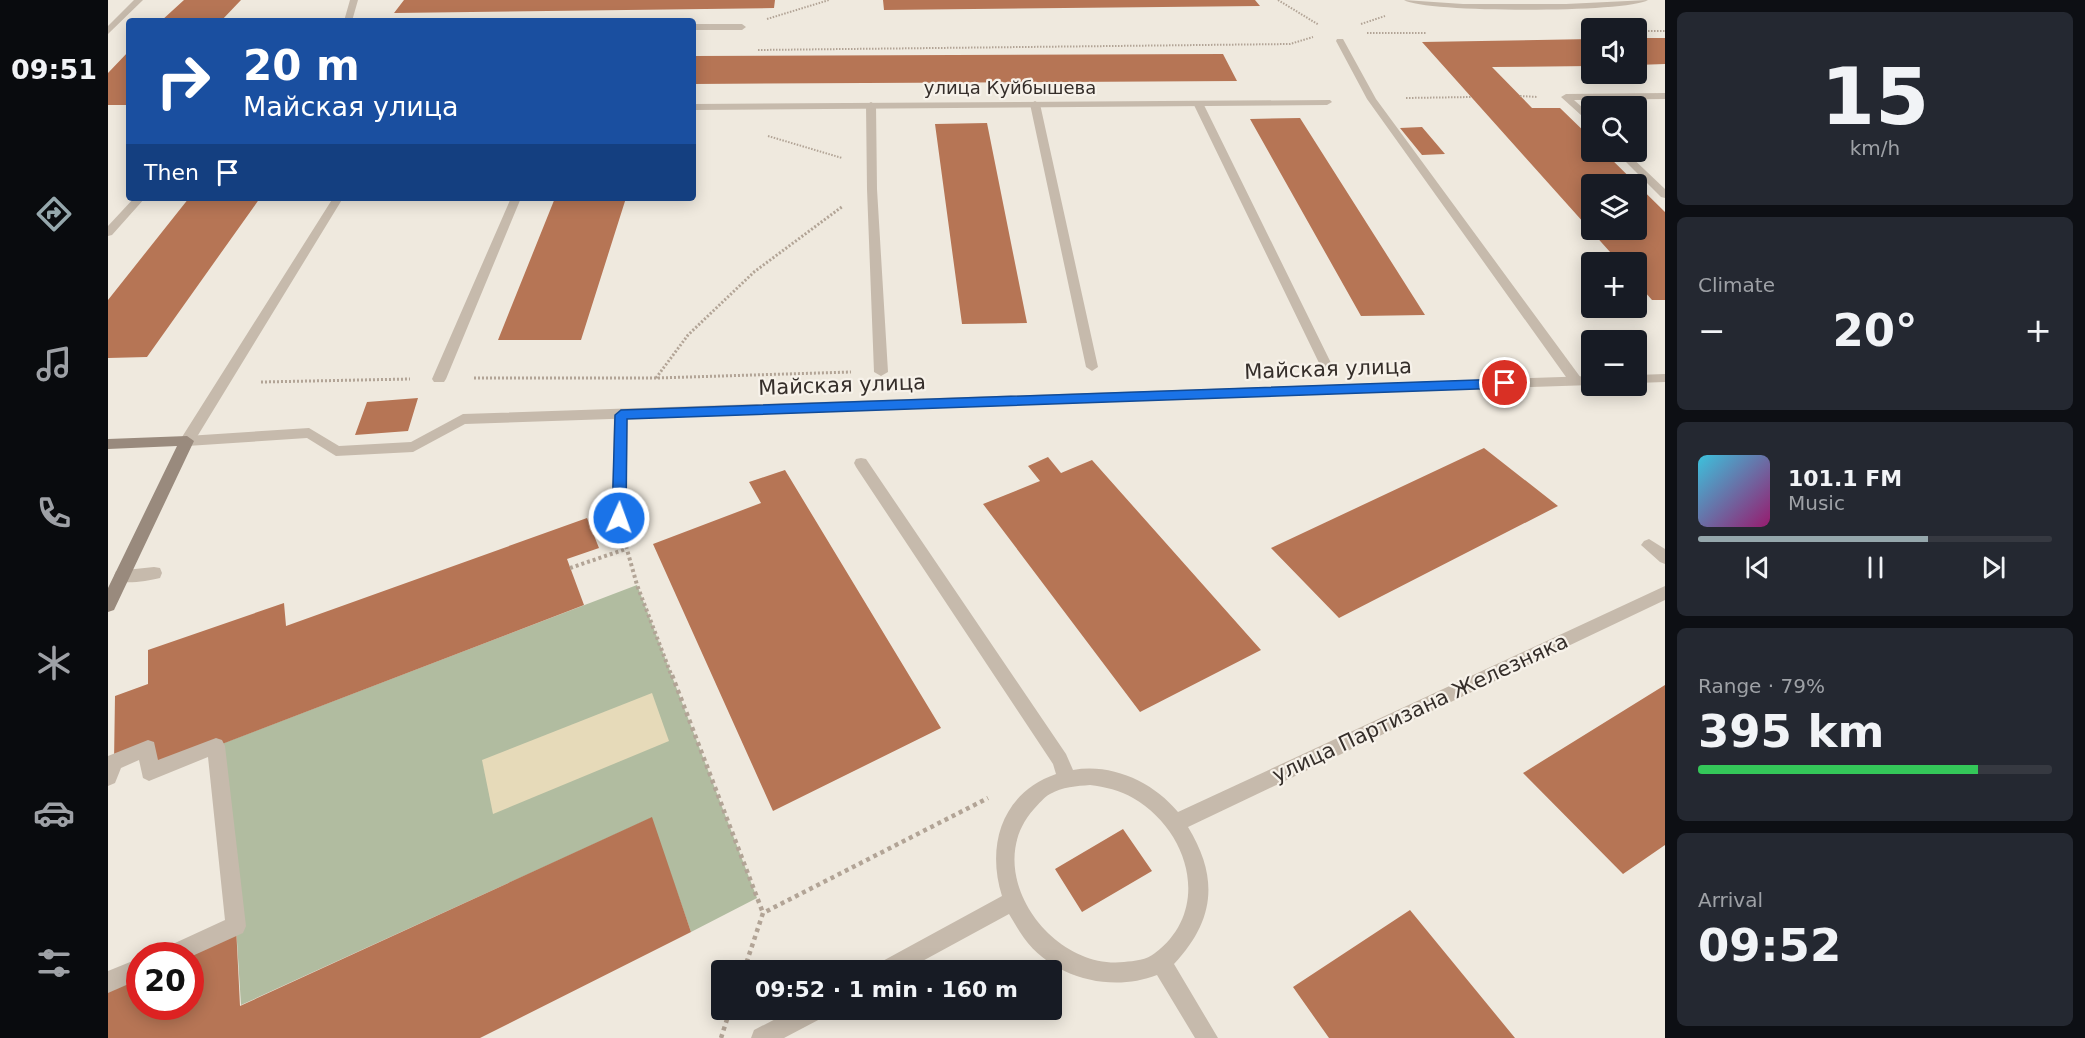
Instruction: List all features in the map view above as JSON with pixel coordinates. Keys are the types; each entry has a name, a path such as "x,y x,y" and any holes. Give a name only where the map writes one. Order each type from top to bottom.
{"street":[{"path":"108,31 139,0"},
{"path":"349,18 354,0"},
{"path":"1408,0 1470,6 1609,6 1644,0"},
{"path":"696,27 742,27"},
{"path":"1340,40 1372,99 1576,381"},
{"path":"1647,96 1665,96"},
{"path":"1581,97 1566,97 1581,111"},
{"name":"улица Куйбышева","path":"696,107 1327,102"},
{"path":"1198,103 1326,365"},
{"path":"1035,104 1092,367"},
{"path":"872,105 871,166 882,372"},
{"path":"1631,162 1665,195"},
{"path":"108,233 137,201"},
{"path":"108,605 187,441 336,201"},
{"path":"439,379 515,201"},
{"path":"1647,379 1665,378"},
{"name":"Майская улица","path":"108,444 309,433 336,451 413,447 463,419 1581,381"},
{"path":"619,518 621,415"},
{"path":"861,463 1060,760 1067,779"},
{"path":"1649,545 1665,558"},
{"path":"122,576 154,573"},
{"name":"улица Партизана Железняка","path":"1176,823 1665,593"},
{"path":"108,777 114,762 148,748 149,772 216,746 236,926 200,942"},
{"path":"1089,776 1113,780 1148,796 1176,823 1191,849 1194,860 1199,881 1198,908 1187,934 1161,962 1135,972 1103,973 1070,964 1046,949 1018,914 1005,882 1005,841 1017,813 1038,790 1067,779 1089,776"},
{"path":"904,960 1013,901"},
{"path":"1161,962 1207,1038"},
{"path":"108,982 126,974"},
{"path":"762,1038 795,1020"}],"path":[{"path":"817,0 820,3"},
{"path":"742,27 829,0"},
{"path":"1278,0 1324,29"},
{"path":"1647,31 1665,31"},
{"path":"753,50 1290,44"},
{"path":"1372,99 1472,97"},
{"path":"760,134 871,166"},
{"path":"656,378 688,335 754,272 836,209 872,189"},
{"path":"224,382 656,378 882,372"},
{"path":"619,518 637,585 763,913 747,960"},
{"path":"570,568 626,548"},
{"path":"763,913 997,793"},
{"path":"720,1038 726,1020"}],"green space":[{"path":"637,585 757,898 691,932 651,818 241,1005 236,926 216,746"}],"sand":[{"path":"652,693 669,741 493,814 482,760"}],"building":[{"path":"184,0 241,0 224,18 164,18"},
{"path":"404,0 775,0 774,8 394,13"},
{"path":"883,0 1255,0 1260,6 884,10"},
{"path":"1647,38 1665,38 1665,64 1647,65"},
{"path":"1581,39 1581,66 1492,67 1532,108 1560,108 1581,128 1581,162 1614,162 1626,174 1581,174 1581,220 1422,42"},
{"path":"126,54 126,105 108,105 108,73"},
{"path":"1223,54 1237,81 696,84 696,56"},
{"path":"1300,118 1425,315 1361,316 1250,119"},
{"path":"987,123 1027,323 962,324 935,124"},
{"path":"1422,127 1445,154 1422,155 1400,128"},
{"path":"1647,194 1665,212 1665,300 1652,300 1647,294 1647,252 1610,252 1599,240 1647,240"},
{"path":"187,201 258,201 147,357 108,358 108,300"},
{"path":"554,201 625,201 581,340 498,340"},
{"path":"418,398 408,431 355,435 367,402"},
{"path":"1484,448 1558,506 1339,618 1271,548"},
{"path":"1048,457 1061,473 1092,460 1261,650 1140,712 983,504 1040,481 1028,466"},
{"path":"785,470 941,728 773,811 653,544 761,503 749,482"},
{"path":"587,518 599,548 567,559 584,605 149,772 148,748 114,762 115,696 148,684 148,650 284,603 286,626"},
{"path":"1665,685 1665,845 1623,874 1523,773"},
{"path":"652,817 691,932 480,1038 108,1038 108,982 126,974 126,1020 204,1020 204,947 236,926 240,1006"},
{"path":"1123,829 1152,871 1082,912 1055,869"},
{"path":"1410,910 1515,1038 1329,1038 1293,987"}],"route":[{"path":"619,518 621,415 1505,383"}]}
